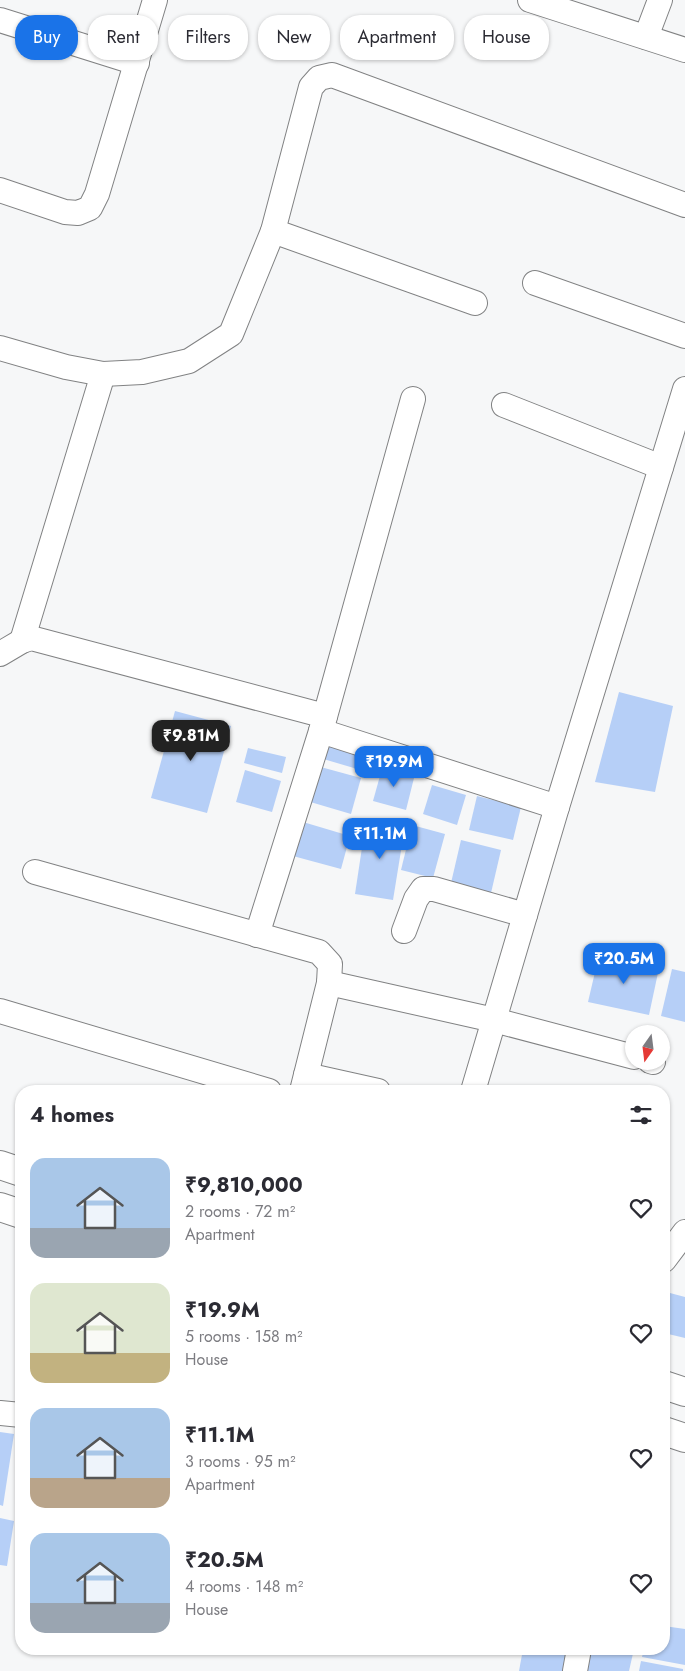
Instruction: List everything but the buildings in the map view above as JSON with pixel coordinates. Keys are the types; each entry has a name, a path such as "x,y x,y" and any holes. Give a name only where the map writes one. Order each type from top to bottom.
{"main road":[{"path":"0,1165 15,1170"},
{"path":"0,1207 15,1212"},
{"path":"670,1387 685,1392"},
{"path":"670,1433 685,1438"}],"street":[{"path":"0,190 65,212 78,214 90,208 137,63 155,0"},
{"path":"530,0 685,50"},
{"path":"646,37 660,0"},
{"path":"0,20 137,63"},
{"path":"0,348 66,367 103,374 142,372 190,361 231,334 273,231 311,87 319,78 332,76 685,205"},
{"path":"273,231 475,303"},
{"path":"535,283 685,336"},
{"path":"22,641 103,374"},
{"path":"475,1085 557,807 685,389"},
{"path":"257,935 323,723 414,399"},
{"path":"504,405 661,468"},
{"path":"0,654 31,638 323,723 557,807"},
{"path":"34,872 319,952 330,964 329,982 304,1083 322,1085"},
{"path":"404,931 416,899 422,889 434,889 525,915"},
{"path":"329,982 494,1020 625,1055"},
{"path":"0,1011 249,1085"},
{"path":"670,1252 685,1232"},
{"path":"0,1413 15,1414"},
{"path":"575,1671 579,1655"}]}
